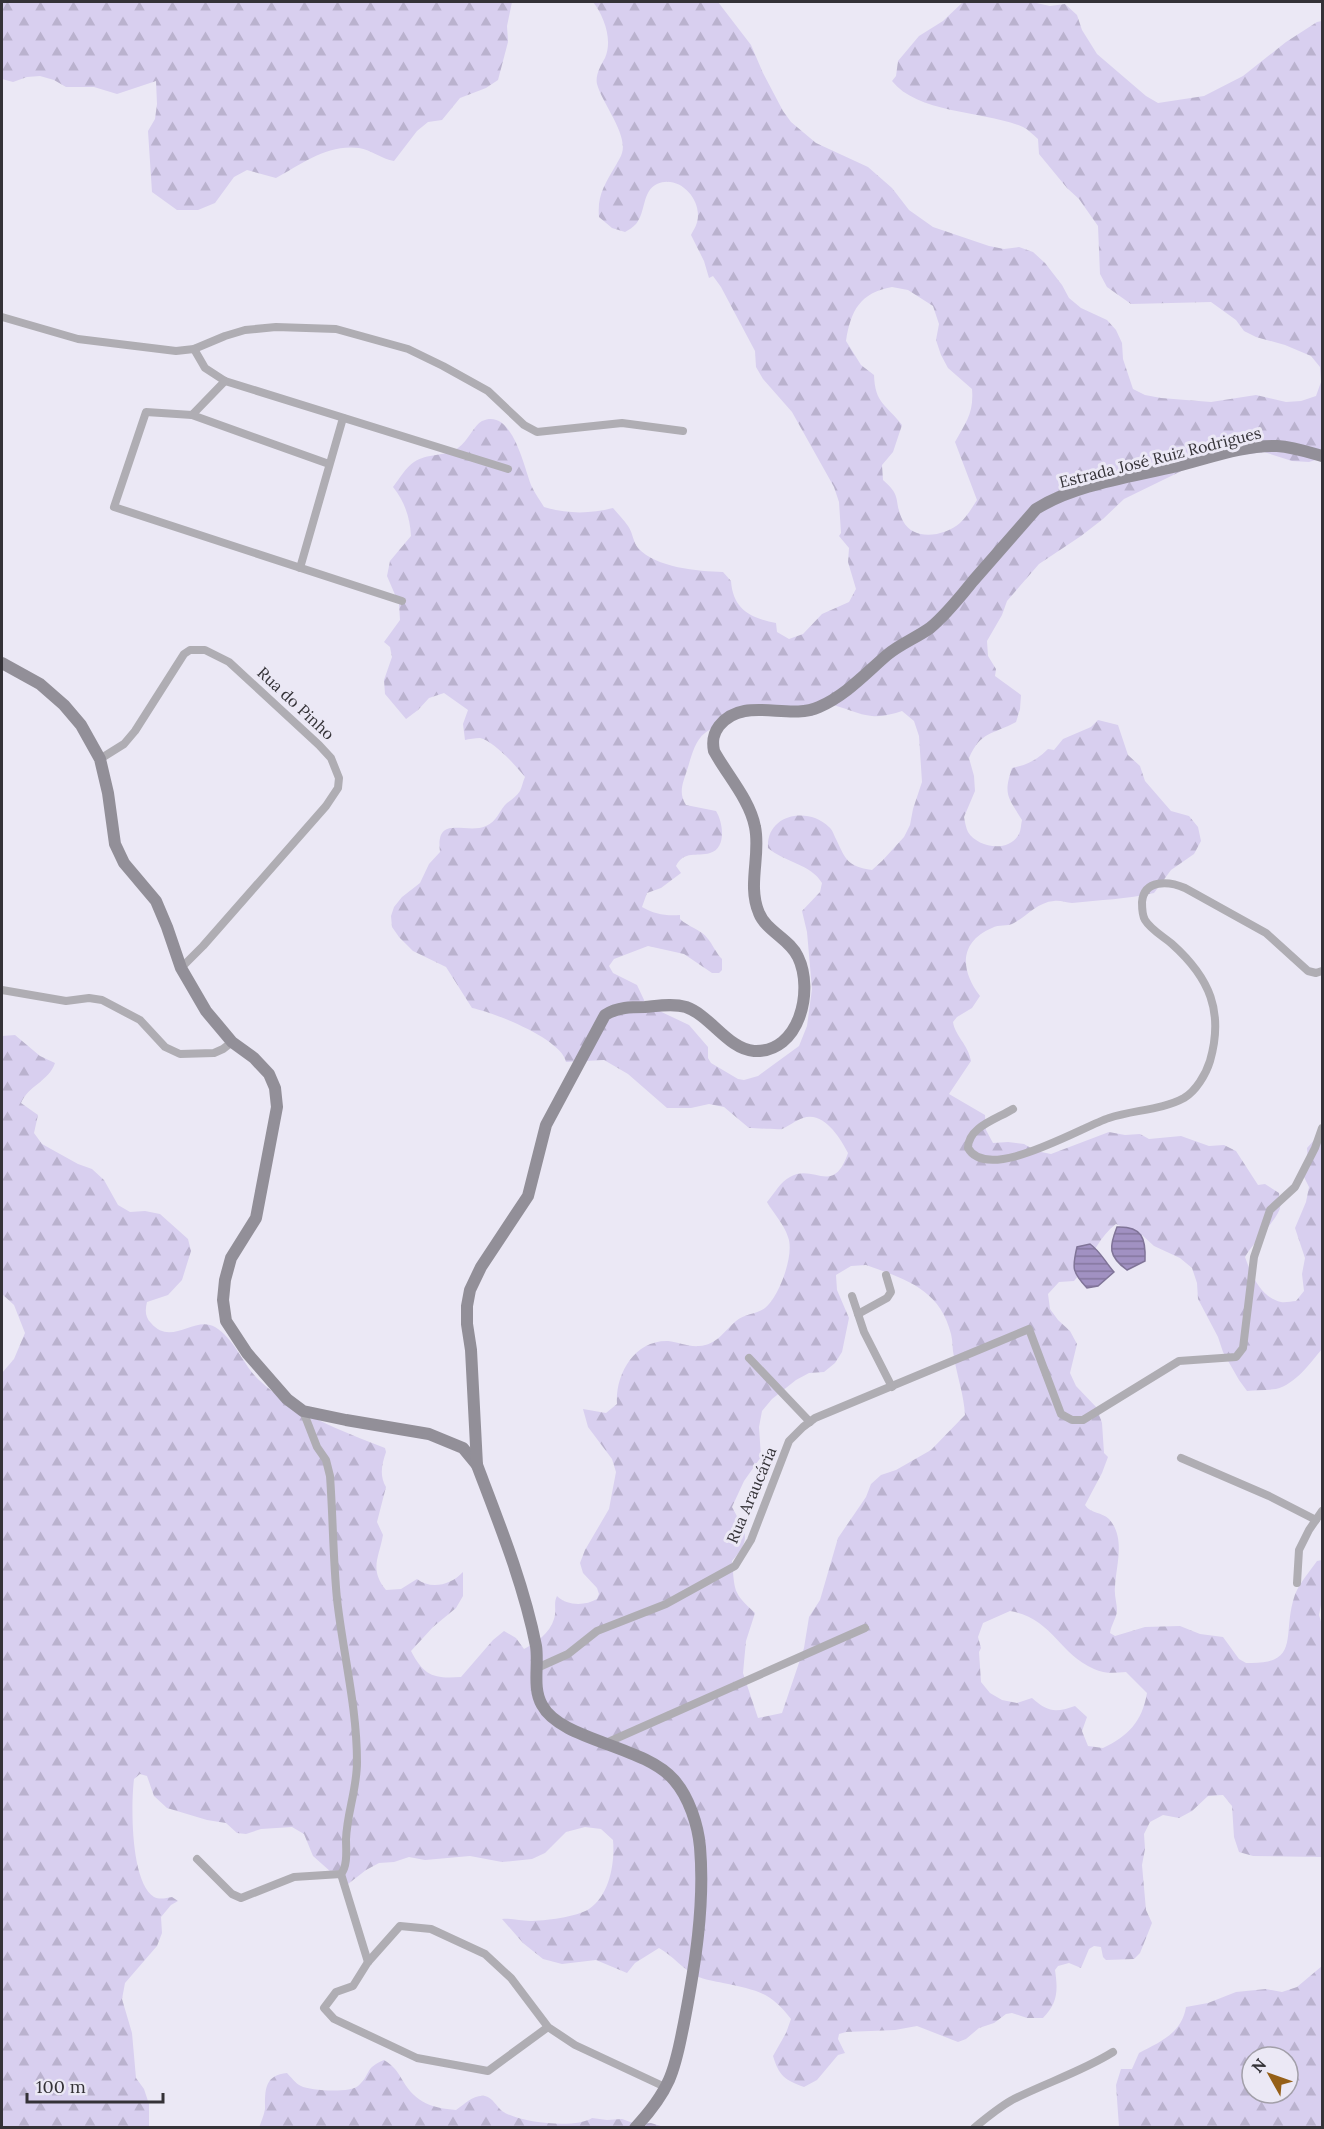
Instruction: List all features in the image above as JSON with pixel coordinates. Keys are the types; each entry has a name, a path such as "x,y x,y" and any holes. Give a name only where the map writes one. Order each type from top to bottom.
{"street":[{"path":"2,317 78,339 176,351 194,349 245,330 276,327 336,329 408,349 442,366 488,391 524,425 537,432 622,423 683,431"},
{"path":"194,349 206,368 225,381 508,469"},
{"path":"192,415 225,381"},
{"path":"329,464 192,415 146,412 114,507 402,601"},
{"path":"300,568 343,418"},
{"name":"Estrada José Ruiz Rodrigues","path":"477,1465 471,1350 466,1306 470,1290 481,1267 528,1196 546,1125 605,1015 626,1008 683,1006 707,1019 742,1048 754,1051 767,1049 782,1042 796,1026 804,999 804,975 797,954 759,914 754,888 757,841 755,826 751,811 714,751 712,741 721,723 735,712 747,710 798,711 816,708 847,691 889,653 930,627 954,603 1036,509 1045,503 1075,491 1230,453 1264,447 1296,449 1323,456"},
{"name":"Rua do Pinho","path":"100,759 124,744 135,731 184,654 196,648 218,656 245,676 319,745 335,765 339,778 338,788 326,806 181,968"},
{"path":"2,663 40,684 64,705 81,725 100,759 108,793 115,844 124,863 156,902 181,968 206,1011 232,1042 254,1058 269,1074 275,1088 277,1107 256,1218 231,1258 225,1280 223,1300 226,1321 247,1353 287,1399 303,1411 429,1434 463,1448 477,1465 525,1602 536,1648 537,1692 542,1705 549,1714 566,1726 660,1767 685,1795 700,1845 701,1907 692,1985 676,2062 659,2098 635,2127"},
{"path":"1013,1110 970,1136 968,1148 973,1156 984,1161 1013,1158 1107,1118 1186,1097 1200,1082 1209,1064 1215,1042 1216,1028 1211,992 1200,974 1144,918 1143,898 1150,887 1157,884 1174,883 1185,888 1266,933 1308,971 1316,973 1323,971"},
{"path":"2,990 66,1001 89,998 102,1000 140,1020 165,1047 180,1054 214,1053 232,1042"},
{"name":"Rua Araucária","path":"537,1668 568,1654 597,1631 666,1604 735,1566 751,1540 789,1441 815,1418 1029,1329 1061,1414 1072,1420 1083,1420 1179,1362 1236,1357 1244,1348 1254,1257 1270,1210 1295,1186 1323,1128"},
{"path":"858,1314 887,1298 891,1292 886,1275"},
{"path":"852,1296 864,1332 892,1387"},
{"path":"749,1358 810,1422"},
{"path":"197,1860 232,1894 241,1898 294,1877 340,1874 344,1870 346,1838 355,1796 357,1763 354,1724 348,1662 337,1599 330,1476 326,1461 317,1446 303,1411"},
{"path":"1181,1458 1269,1496 1316,1520"},
{"path":"1297,1583 1299,1550 1323,1511"},
{"path":"606,1743 865,1628"},
{"path":"340,1874 368,1962"},
{"path":"548,2027 488,2071 417,2058 334,2019 324,2008 336,1992 353,1986 368,1962 400,1926 431,1929 485,1954 511,1978 548,2027 576,2045 665,2087"},
{"path":"974,2127 1013,2100 1092,2065 1113,2052"}],"green space":[{"path":"2,2 512,2 507,26 508,42 498,80 486,88 460,98 442,120 428,122 417,131 394,161 359,148 336,149 315,156 276,178 247,170 234,177 215,203 198,210 177,210 152,192 148,131 155,119 156,81 117,94 94,87 66,87 40,76 27,77 13,82 2,79"},
{"path":"593,2 718,2 751,45 783,111 791,122 816,143 868,167 892,188 909,210 933,227 989,246 1004,249 1019,247 1033,252 1045,263 1069,298 1081,308 1107,320 1116,330 1122,343 1123,359 1133,389 1145,395 1161,398 1211,402 1256,395 1286,402 1301,401 1316,396 1321,382 1320,367 1311,356 1244,331 1236,320 1211,302 1131,304 1107,287 1100,274 1098,226 1079,199 1039,154 1038,139 1025,128 1008,122 918,100 904,92 892,81 896,76 898,61 919,36 943,21 963,2 1032,2 1050,6 1065,4 1077,15 1082,30 1097,54 1146,96 1158,103 1204,96 1243,76 1286,42 1322,21 1322,458 1309,462 1292,461 1264,452 1204,460 1124,499 1081,536 1039,564 1007,601 987,641 988,656 996,669 995,676 1021,695 1016,722 983,738 973,749 969,758 975,791 964,817 967,830 979,842 1001,846 1014,840 1020,832 1022,820 1008,795 1012,768 1032,762 1048,749 1054,750 1063,739 1091,727 1098,720 1118,725 1128,755 1140,766 1145,781 1171,811 1189,816 1198,827 1201,841 1194,854 1171,870 1154,893 1072,903 1048,902 1014,923 995,927 973,941 968,949 966,967 973,986 980,996 972,1008 953,1022 971,1061 949,1094 985,1115 986,1130 993,1143 1024,1144 1036,1151 1051,1154 1109,1132 1125,1135 1140,1134 1149,1139 1181,1136 1209,1146 1224,1145 1236,1151 1258,1185 1265,1184 1279,1193 1278,1213 1245,1257 1253,1277 1262,1290 1274,1299 1283,1302 1296,1301 1304,1291 1302,1274 1305,1258 1295,1228 1306,1202 1309,1187 1302,1173 1308,1162 1307,1148 1322,1135 1322,1349 1290,1383 1276,1389 1247,1391 1223,1352 1218,1337 1198,1299 1197,1283 1192,1268 1180,1258 1154,1246 1142,1235 1116,1224 1104,1236 1074,1281 1059,1282 1048,1294 1050,1309 1070,1331 1077,1344 1070,1373 1076,1386 1097,1408 1102,1423 1104,1453 1108,1457 1085,1505 1109,1519 1114,1526 1119,1543 1115,1590 1117,1611 1110,1633 1115,1636 1145,1627 1180,1626 1200,1634 1223,1637 1239,1659 1246,1663 1275,1659 1282,1654 1286,1646 1290,1614 1297,1590 1317,1561 1322,1560 1322,1600 1319,1615 1322,1625 1322,1857 1253,1856 1239,1852 1234,1837 1232,1806 1223,1795 1208,1796 1192,1811 1179,1818 1163,1815 1150,1822 1144,1834 1145,1849 1142,1865 1146,1910 1152,1923 1140,1953 1134,1959 1106,1960 1101,1947 1094,1946 1089,1949 1081,1968 1069,1963 1058,1966 1055,1970 1056,1996 1052,2007 1043,2018 1006,2014 958,2042 917,2026 839,2034 838,2039 845,2053 838,2055 817,2080 804,2087 780,2073 775,2063 773,2056 791,2019 769,1997 753,1990 696,1976 659,1948 635,1963 627,1973 596,1960 562,1964 543,1959 523,1943 502,1919 530,1921 560,1918 584,1912 596,1903 610,1878 613,1858 613,1840 601,1829 585,1827 566,1832 545,1853 532,1859 502,1862 470,1856 425,1860 409,1857 394,1862 379,1863 348,1884 340,1880 313,1856 304,1834 292,1827 261,1829 246,1834 237,1833 226,1823 167,1808 154,1796 147,1776 140,1774 134,1779 132,1805 136,1859 140,1876 146,1889 154,1897 161,1899 172,1897 178,1901 171,1905 161,1917 162,1933 157,1946 125,1983 122,1999 132,2033 136,2078 144,2089 149,2104 149,2127 2,2127 2,1373 14,1359 25,1333 14,1305 2,1294 2,1036 15,1035 40,1056 55,1063 21,1103 38,1115 34,1133 42,1144 92,1169 104,1180 118,1205 130,1212 145,1211 160,1214 188,1239 191,1251 182,1280 168,1295 147,1302 146,1313 151,1323 159,1330 167,1332 207,1324 215,1327 228,1338 259,1380 287,1402 335,1428 385,1448 382,1474 386,1487 377,1522 383,1535 377,1563 381,1583 386,1590 401,1589 417,1579 428,1584 441,1585 453,1580 463,1572 463,1596 456,1608 433,1627 411,1651 425,1671 444,1677 461,1677 493,1640 504,1631 516,1638 524,1649 538,1641 552,1624 557,1596 566,1602 576,1604 597,1599 599,1594 597,1588 583,1573 580,1563 609,1509 616,1472 612,1459 588,1427 583,1409 606,1413 617,1404 619,1382 623,1371 636,1353 645,1346 668,1341 691,1346 705,1345 715,1340 739,1319 765,1308 775,1295 784,1275 790,1244 784,1228 767,1202 790,1177 799,1174 829,1176 836,1173 848,1153 830,1127 818,1118 803,1118 782,1129 749,1128 724,1107 709,1104 691,1108 667,1108 628,1074 604,1060 566,1062 562,1053 553,1044 540,1036 510,1021 472,1008 446,967 413,951 392,927 391,916 394,907 402,897 420,883 429,864 440,852 442,833 447,829 478,828 490,824 519,793 525,777 504,754 486,740 480,738 465,740 463,724 468,710 444,693 429,698 406,719 385,694 384,680 392,657 390,647 384,642 400,620 399,604 387,576 390,561 411,536 406,510 393,487 414,462 458,448 482,421 493,419 502,423 516,442 532,487 544,507 578,512 613,508 628,526 638,548 646,555 678,567 723,572 731,581 735,599 744,611 776,623 777,632 789,639 803,634 822,614 849,602 856,589 848,562 849,548 839,536 841,533 839,502 834,487 792,412 763,379 756,367 755,351 721,287 713,276 709,278 704,261 691,235 697,224 698,215 690,194 672,182 657,184 652,187 646,197 636,224 625,232 612,228 599,217 605,184 621,156 623,145 618,128 597,84 600,67 607,51 608,36","holes":["892,287 908,290 933,306 939,324 936,340 941,355 948,368 972,389 970,411 955,442 977,500 960,523 938,534 922,534 908,528 900,514 893,491 883,480 882,465 893,452 902,425 882,403 874,375 861,365 846,341 854,312 865,299","829,704 872,716 884,716 902,711 914,721 919,736 922,782 910,825 904,837 872,870 848,861 831,829 820,820 800,815 781,821 774,827 769,836 768,848 811,871 822,883 820,892 802,911 807,932 812,989 807,1026 799,1046 758,1076 744,1080 738,1079 711,1063 708,1058 708,1047 689,1025 651,1007 645,1002 637,985 613,973 609,966 614,959 648,946 684,954 712,973 719,973 722,970 722,959 710,941 680,919 680,915 660,914 642,907 647,893 661,888 681,873 676,866 679,861 687,856 710,853 719,846 721,840 722,828 716,811 686,805 682,796 683,784 693,750 701,736 727,722 772,713 801,713 812,716","866,1265 894,1275 919,1288 939,1306 951,1334 965,1415 931,1450 896,1470 881,1475 871,1484 866,1497 838,1538 820,1600 809,1617 804,1648 782,1713 758,1718 743,1673 746,1641 755,1613 736,1590 732,1561 743,1546 745,1535 732,1507 744,1481 761,1457 759,1427 762,1411 772,1399 796,1380 809,1373 824,1372 835,1363 842,1352 849,1318 837,1290 836,1275 851,1266","1010,1611 1036,1621 1072,1655 1094,1669 1102,1672 1126,1672 1147,1693 1142,1712 1127,1733 1103,1748 1088,1746 1082,1731 1087,1717 1075,1706 1052,1710 1032,1698 1017,1703 1002,1700 990,1693 981,1682 979,1652 981,1648 978,1637 983,1623"]},
{"path":"1322,1966 1322,2127 1119,2127 1116,2085 1121,2069 1132,2069 1139,2053 1169,2036 1180,2024 1186,2007 1208,2003 1236,1992 1266,1989 1282,1992 1297,1987"},
{"path":"384,2060 395,2069 413,2095 439,2108 456,2110 473,2098 485,2096 502,2111 521,2119 561,2124 592,2118 622,2119 636,2124 651,2123 664,2127 259,2128 265,2109 267,2085 279,2074 287,2073 297,2084 306,2088 347,2090 358,2086 373,2066"}],"shaded area":[{"path":"1117,1227 1137,1231 1145,1246 1145,1261 1127,1270 1113,1256 1112,1246"},
{"path":"1090,1244 1114,1272 1098,1286 1087,1288 1076,1274 1074,1260 1077,1247"}]}
